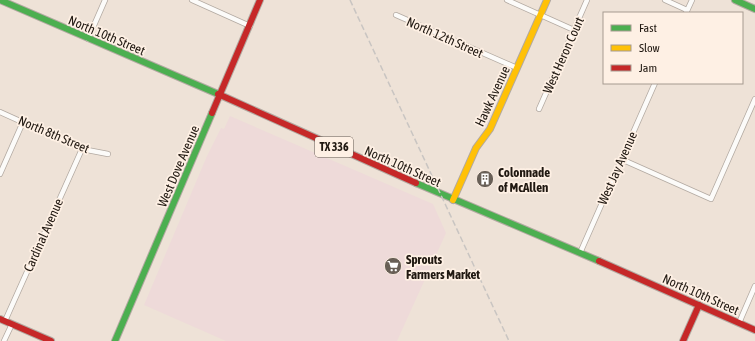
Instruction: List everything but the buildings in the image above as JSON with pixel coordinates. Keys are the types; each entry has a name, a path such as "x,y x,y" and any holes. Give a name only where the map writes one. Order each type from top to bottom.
{"main road":[{"name":"North 10th Street","path":"0,0 220,95 453,200 580,253 755,330"},
{"name":"West Dove Avenue","path":"115,341 260,0"},
{"name":"Hawk Avenue","path":"453,200 476,148 490,129 547,0"},
{"path":"735,0 755,9"},
{"path":"683,341 699,305"},
{"path":"2,320 51,341"}],"street":[{"path":"88,39 105,0"},
{"path":"192,0 250,26"},
{"path":"507,0 574,30"},
{"name":"West Heron Court","path":"539,109 587,0"},
{"path":"665,0 687,12 692,0"},
{"name":"North 12th Street","path":"396,15 517,68"},
{"name":"West Jay Avenue","path":"580,253 655,84"},
{"path":"621,159 711,199 755,99"},
{"name":"North 8th Street","path":"0,112 82,149 108,154"},
{"path":"0,174 23,122"},
{"name":"Cardinal Avenue","path":"2,320 82,149"},
{"path":"739,323 755,286"},
{"path":"4,341 12,324"}],"shaded area":[{"path":"230,116 433,204 446,233 397,341 226,341 144,305 207,156 221,128 224,129"}],"railway":[{"path":"350,0 509,341"}],"traffic: fast":[{"path":"0,0 218,94"},
{"path":"735,0 755,9"},
{"path":"115,341 212,113"},
{"path":"416,183 599,261"}],"traffic: slow":[{"path":"453,200 476,148 490,129 547,0"}],"traffic: jam":[{"path":"212,113 260,0"},
{"path":"218,94 416,183"},
{"path":"599,261 755,330"},
{"path":"683,341 699,305"},
{"path":"0,319 51,341"}],"place":[{"name":"Colonnade of McAllen","path":"485,179"},
{"name":"Sprouts Farmers Market","path":"393,266"}]}
